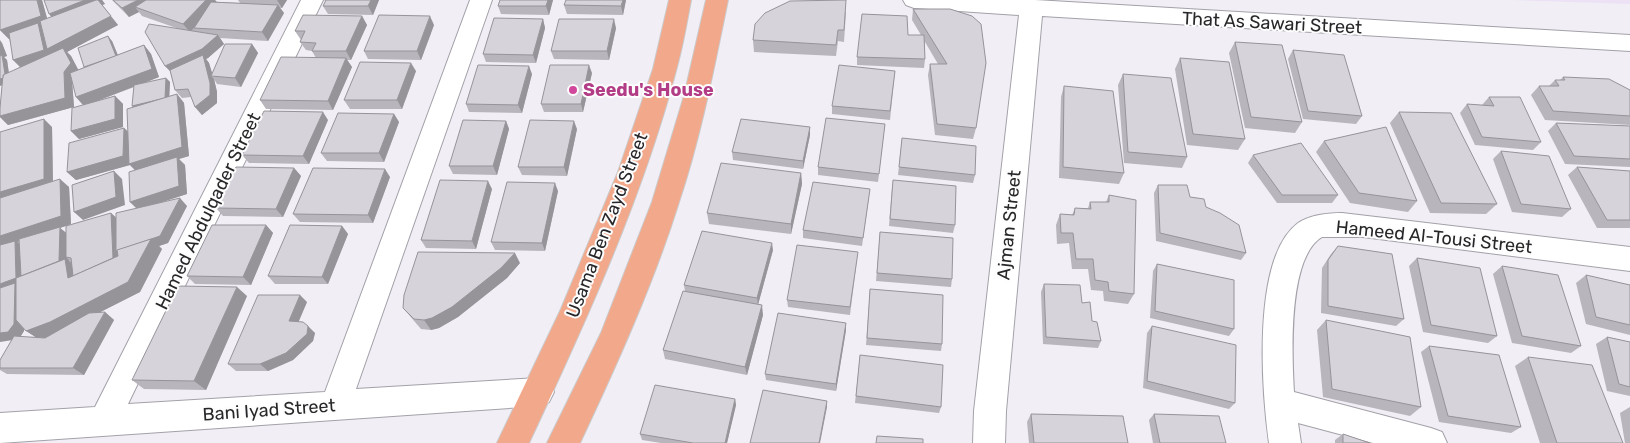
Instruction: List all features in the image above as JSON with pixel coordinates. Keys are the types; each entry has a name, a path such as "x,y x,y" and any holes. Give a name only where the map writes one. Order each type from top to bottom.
{"highway":[{"name":"Usama Ben Zayd Street","path":"513,443 538,392 620,203 662,77 680,0"},
{"path":"563,443 615,336 666,202 696,96 717,0"}],"street":[{"name":"Hamed Abdulqader Street","path":"104,421 312,0"},
{"path":"335,406 481,0"},
{"name":"That As Sawari Street","path":"914,0 1032,8 1203,10 1630,43"},
{"name":"Ajman Street","path":"989,443 990,411 1032,8"},
{"name":"Hameed Al-Tousi Street","path":"1285,443 1279,403 1281,286 1292,251 1306,232 1324,225 1363,226 1630,259"},
{"name":"Bani Iyad Street","path":"0,428 538,392"},
{"path":"1279,403 1431,443"}],"shaded area":[{"path":"1513,0 1630,0 1630,4"}],"building":[{"path":"0,0 37,0 41,16 0,30"},
{"path":"44,0 85,0 49,14"},
{"path":"96,0 111,16 47,49 40,21"},
{"path":"113,0 138,0 122,8"},
{"path":"146,0 206,0 183,24 135,7"},
{"path":"326,0 371,0 368,6 323,6"},
{"path":"500,0 548,0 546,6 498,6"},
{"path":"566,0 623,0 621,6 564,5"},
{"path":"846,0 844,30 838,30 836,45 753,40 755,24 765,13 790,1"},
{"path":"211,2 278,5 262,32 194,28"},
{"path":"913,9 950,9 972,16 981,24 986,63 976,128 937,124 930,64 947,64"},
{"path":"862,14 907,16 908,35 924,35 925,59 857,57"},
{"path":"303,15 362,16 346,51 312,51 316,43 300,42 305,31 295,31"},
{"path":"379,15 430,16 417,51 364,51"},
{"path":"494,18 543,19 533,55 483,54"},
{"path":"559,19 614,19 607,51 551,51"},
{"path":"38,23 44,50 13,60 9,33"},
{"path":"149,24 218,35 202,49 165,66 145,32"},
{"path":"108,36 116,56 84,67 78,48"},
{"path":"1235,42 1282,45 1302,122 1251,117"},
{"path":"225,44 252,44 235,78 211,76"},
{"path":"144,45 152,69 76,97 70,73"},
{"path":"63,48 71,63 64,72 65,98 0,116 3,75"},
{"path":"1293,50 1344,55 1362,116 1308,111"},
{"path":"2,55 5,74 0,79 0,56"},
{"path":"203,55 210,83 210,95 195,107 188,89 175,90 170,70"},
{"path":"281,57 346,58 328,101 260,100"},
{"path":"1180,58 1229,62 1245,139 1193,134"},
{"path":"360,62 411,63 397,100 344,100"},
{"path":"478,65 529,66 518,105 466,104"},
{"path":"550,65 589,65 581,104 541,104"},
{"path":"839,65 895,71 890,111 832,106"},
{"path":"1123,74 1171,78 1187,157 1128,152"},
{"path":"1563,77 1609,79 1630,90 1630,116 1553,111 1539,86 1559,86 1555,80 1565,80"},
{"path":"166,78 165,98 132,106 134,85"},
{"path":"1064,86 1113,91 1124,173 1063,167"},
{"path":"177,94 182,147 129,164 127,109"},
{"path":"115,96 115,119 71,131 72,108"},
{"path":"1489,97 1520,97 1541,142 1482,137 1467,104 1494,106"},
{"path":"264,111 323,112 303,156 242,155"},
{"path":"1399,112 1451,113 1497,204 1441,203"},
{"path":"338,113 394,114 379,153 321,153"},
{"path":"826,118 885,124 879,174 818,167"},
{"path":"44,119 44,179 0,192 0,132"},
{"path":"741,119 810,127 803,161 732,152"},
{"path":"463,120 506,121 493,166 449,166"},
{"path":"530,120 574,121 564,167 518,167"},
{"path":"1556,123 1630,126 1630,159 1574,156"},
{"path":"1386,127 1417,201 1359,193 1324,141"},
{"path":"124,128 123,156 67,172 69,143"},
{"path":"902,138 976,146 975,175 899,167"},
{"path":"1301,143 1338,195 1282,195 1253,155"},
{"path":"1501,151 1549,156 1571,209 1521,204"},
{"path":"177,157 179,186 130,202 129,172"},
{"path":"721,163 801,173 791,224 707,213"},
{"path":"236,167 294,168 276,209 216,208"},
{"path":"1577,167 1630,171 1630,220 1607,220"},
{"path":"313,168 385,169 368,215 293,214"},
{"path":"114,171 116,197 74,212 72,185"},
{"path":"60,179 61,216 0,236 0,198"},
{"path":"440,180 488,181 472,241 421,240"},
{"path":"893,180 956,186 955,225 890,219"},
{"path":"507,182 555,183 542,243 491,242"},
{"path":"813,182 870,189 863,238 803,230"},
{"path":"1158,185 1187,185 1190,197 1204,199 1206,207 1239,225 1246,253 1160,233"},
{"path":"1109,195 1136,200 1134,294 1109,291 1108,282 1095,280 1093,259 1076,259 1073,233 1061,233 1060,214 1074,215 1075,208 1091,209 1090,202 1109,202"},
{"path":"180,198 160,236 116,251 116,213"},
{"path":"111,213 113,258 73,276 71,258 66,257 66,226"},
{"path":"212,225 266,225 243,277 187,276"},
{"path":"290,225 342,226 322,277 268,276"},
{"path":"60,227 59,261 21,276 19,239"},
{"path":"702,231 772,243 757,298 684,285"},
{"path":"880,232 953,238 952,279 877,273"},
{"path":"151,239 128,282 50,322 26,331 16,320 16,278 65,259 68,278 118,256 117,250"},
{"path":"15,241 16,278 0,284 0,245"},
{"path":"797,245 858,252 850,307 787,300"},
{"path":"1338,246 1392,254 1404,319 1328,306 1328,260"},
{"path":"418,252 515,253 501,268 452,307 432,318 424,320 414,319 403,308 404,295"},
{"path":"1417,258 1480,268 1497,336 1431,325"},
{"path":"1157,264 1234,280 1234,329 1155,311"},
{"path":"1502,266 1558,275 1581,346 1522,336"},
{"path":"1586,275 1630,285 1630,325 1596,317"},
{"path":"15,283 14,324 8,332 0,333 0,288"},
{"path":"1044,284 1080,285 1082,303 1090,302 1092,321 1097,322 1101,341 1046,337"},
{"path":"178,286 237,287 194,381 132,380"},
{"path":"870,289 943,295 942,344 867,338"},
{"path":"683,291 762,305 745,367 663,350"},
{"path":"258,295 300,295 289,321 303,322 308,326 307,334 286,353 260,364 228,364"},
{"path":"105,312 73,368 0,368 0,360 14,336 45,338 89,313"},
{"path":"778,313 846,323 836,384 765,374"},
{"path":"1326,320 1410,337 1421,407 1332,389"},
{"path":"1152,326 1236,345 1235,403 1147,381"},
{"path":"1607,337 1630,342 1630,387 1619,384"},
{"path":"1429,346 1499,355 1521,427 1448,416"},
{"path":"860,355 943,365 941,407 856,396"},
{"path":"1528,357 1592,365 1623,443 1557,443"},
{"path":"655,385 735,399 725,443 693,443 640,434"},
{"path":"763,390 827,401 819,443 750,443"},
{"path":"1031,414 1123,416 1128,443 1034,443"},
{"path":"1154,414 1219,416 1226,443 1160,443"},
{"path":"1343,434 1370,443 1343,443"},
{"path":"877,436 923,439 923,443 876,443"}],"place":[{"name":"Seedu's House","path":"573,90"}]}
